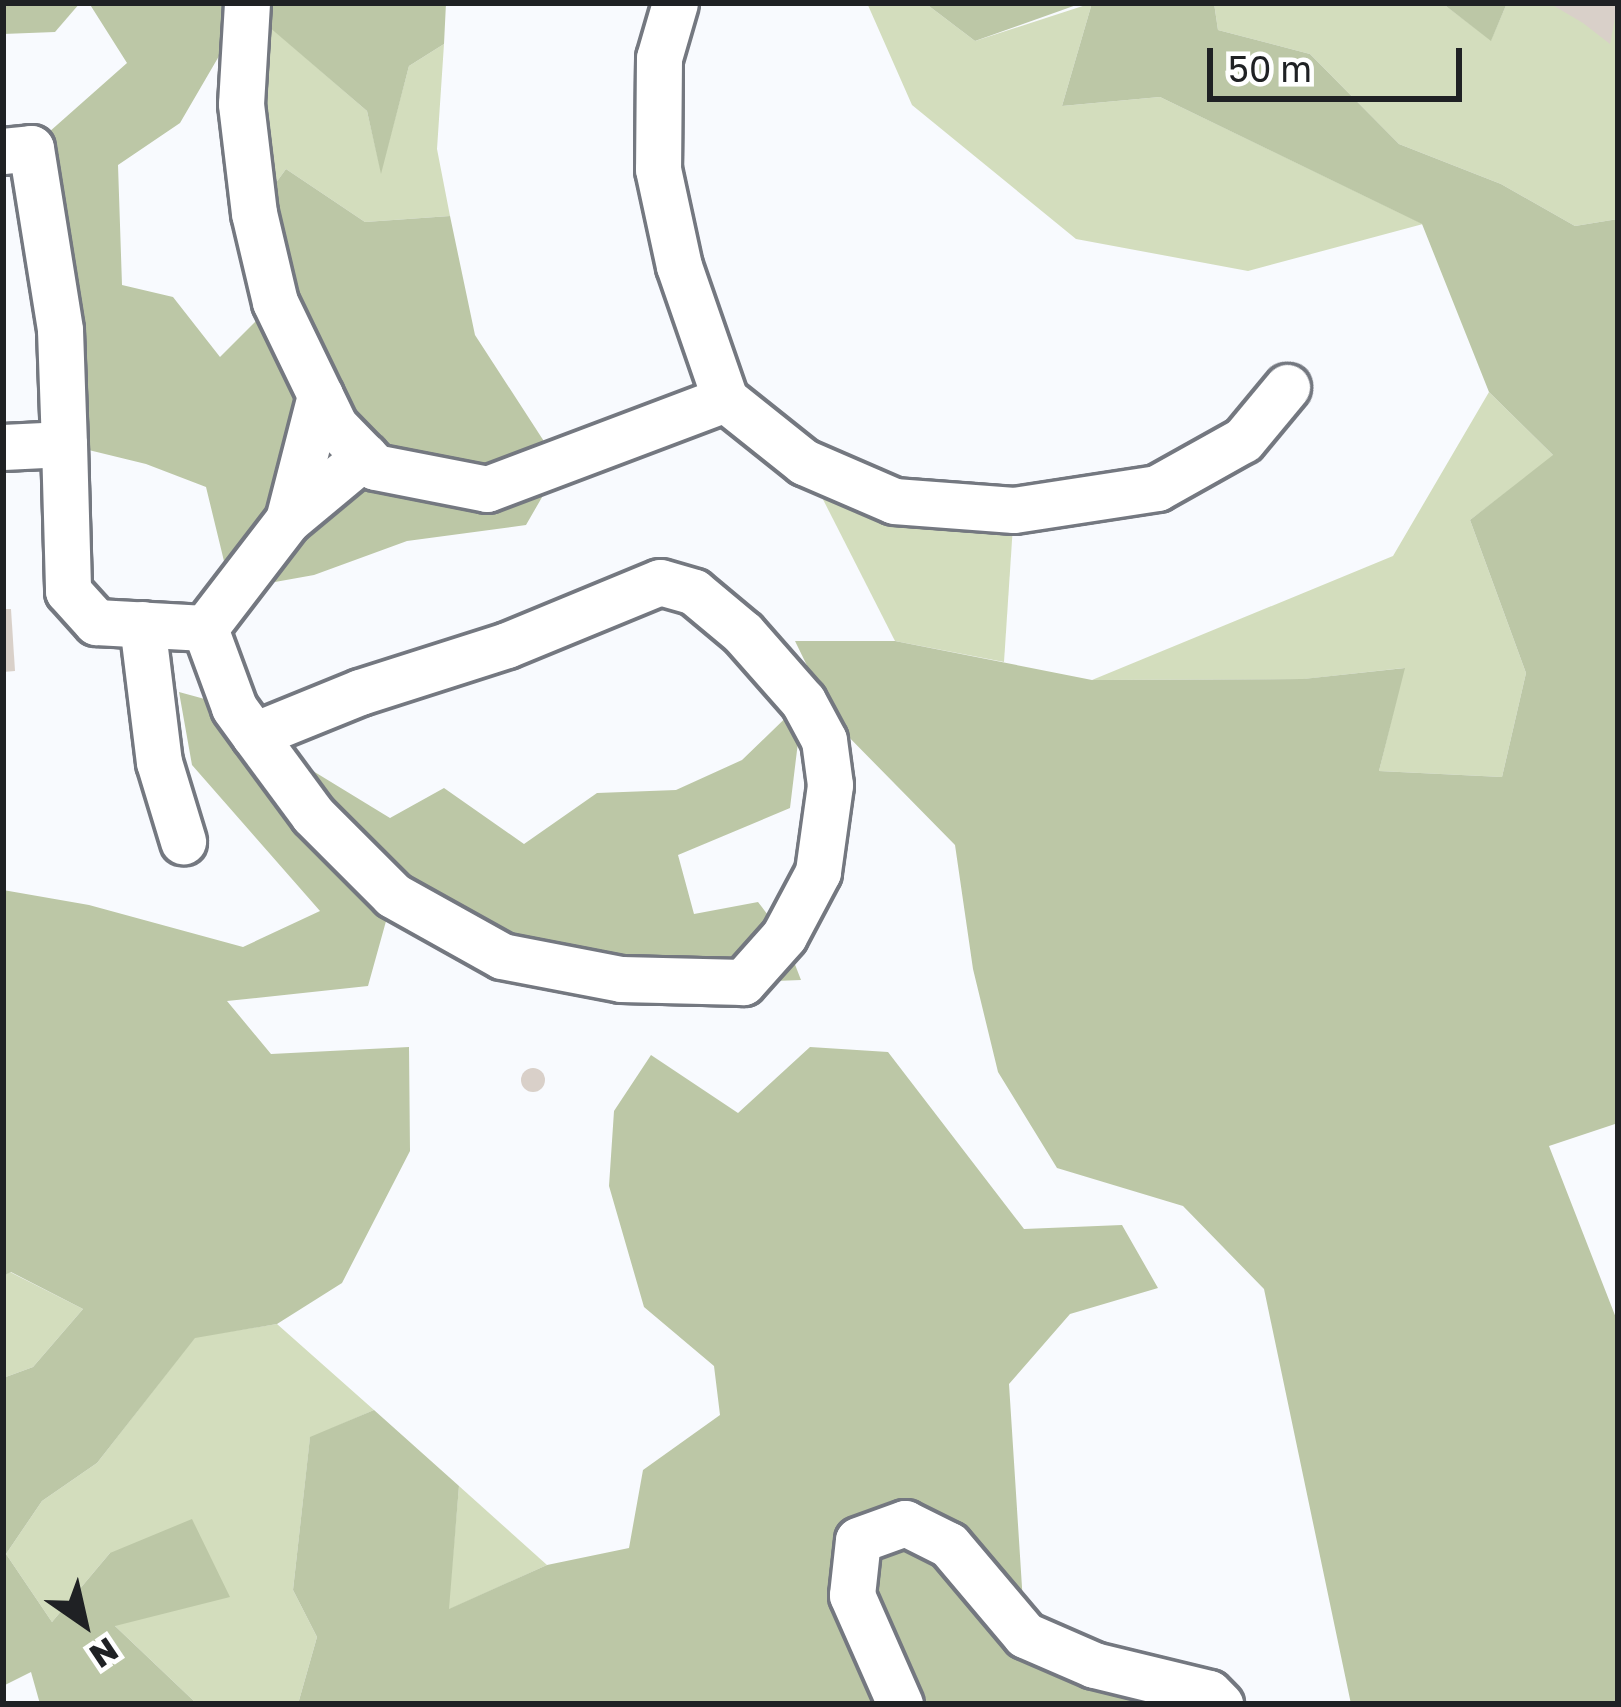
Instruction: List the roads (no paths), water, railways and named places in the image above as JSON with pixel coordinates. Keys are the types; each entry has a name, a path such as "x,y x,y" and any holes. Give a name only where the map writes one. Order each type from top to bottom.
{"street":[{"path":"247,3 242,104 254,213 275,302 335,426 375,467 437,484 487,489 724,399"},
{"path":"675,3 659,58 658,169 679,266 724,399 804,462 894,501 1014,510 1156,488 1243,440 1287,387"},
{"path":"3,151 32,148 60,330 68,592 96,622 205,628"},
{"path":"288,520 320,395"},
{"path":"3,447 64,444"},
{"path":"205,628 288,520 364,456"},
{"path":"205,628 233,707 313,815 393,895 502,956 621,979 743,982 784,937 818,872 830,785 824,740 814,721 743,634 694,592 660,582 507,645 360,692 254,735"},
{"path":"142,625 160,762 183,842"},
{"path":"900,1704 851,1595 858,1540 905,1523 949,1545 1024,1635 1094,1665 1209,1693 1220,1704"}]}
